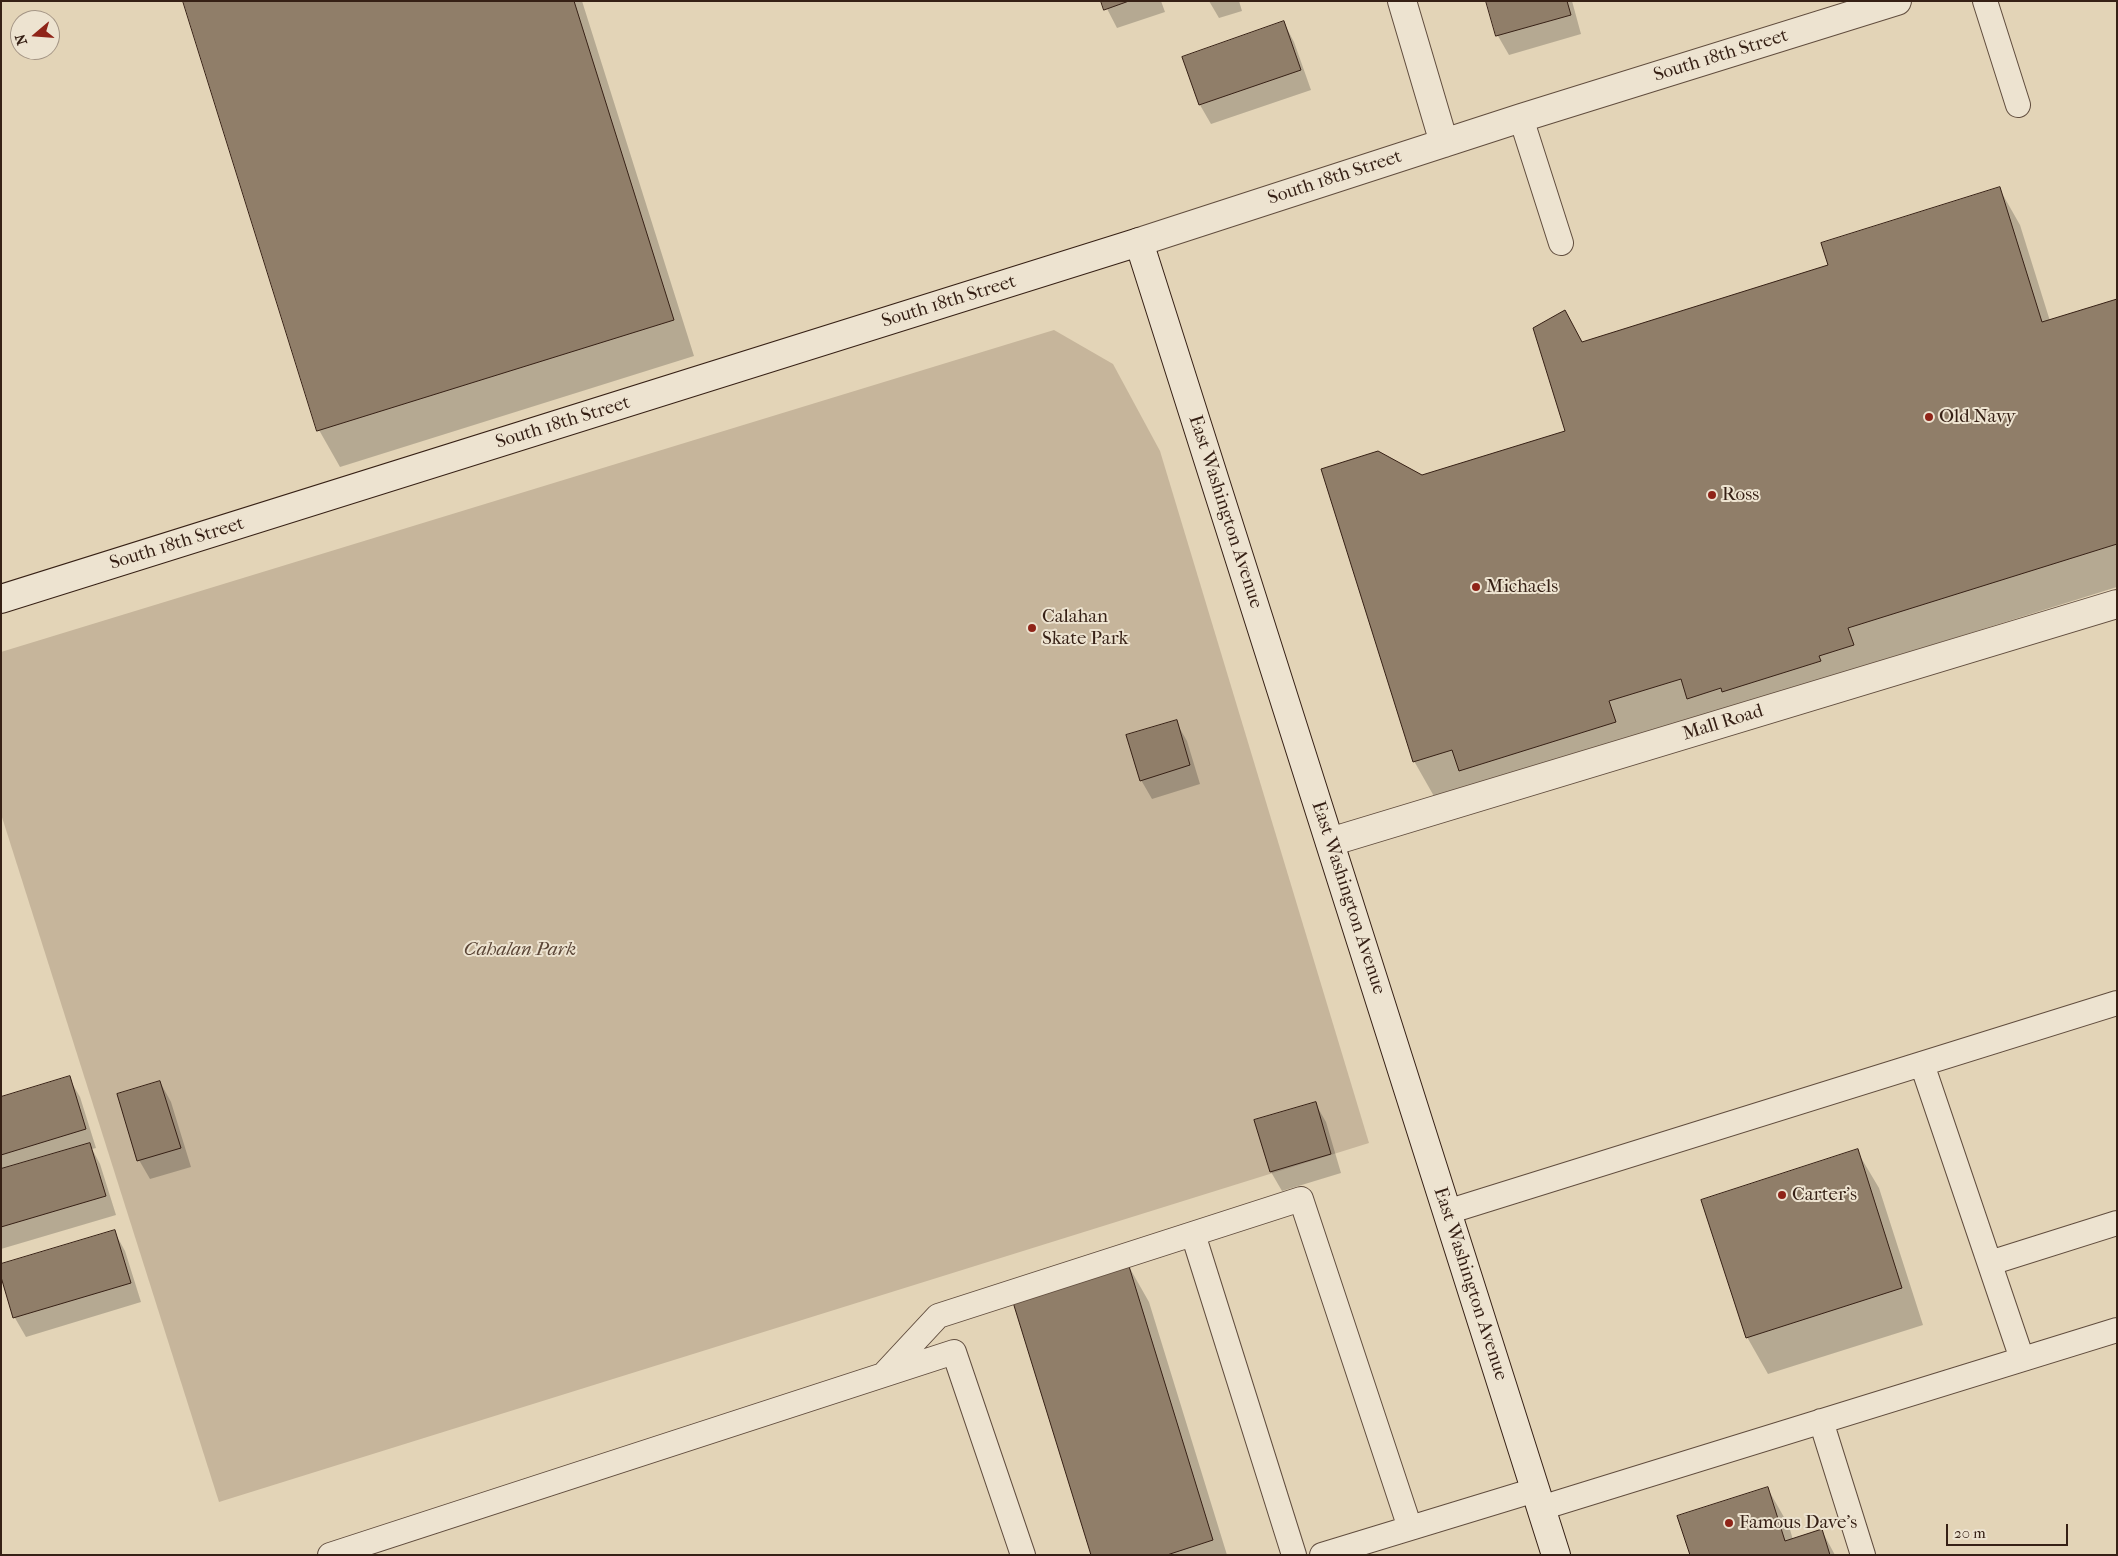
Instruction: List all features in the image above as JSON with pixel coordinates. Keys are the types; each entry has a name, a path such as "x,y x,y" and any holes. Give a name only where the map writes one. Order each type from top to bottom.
{"street":[{"path":"1402,1 1444,143"},
{"name":"South 18th Street","path":"1,599 1139,242 1521,118 1897,1"},
{"name":"East Washington Avenue","path":"1139,242 1556,1555"},
{"name":"Mall Road","path":"1330,842 2117,604"}],"lane":[{"path":"1985,1 2018,105"},
{"path":"1521,118 1561,243"},
{"path":"1447,1212 2117,1002"},
{"path":"1922,1064 2022,1359"},
{"path":"883,1375 938,1316 1301,1199 1410,1528"},
{"path":"1990,1263 2117,1223"},
{"path":"1193,1234 1294,1555"},
{"path":"1322,1555 1410,1528 1538,1499 1821,1421 2117,1330"},
{"path":"330,1555 954,1352 1022,1555"},
{"path":"1821,1421 1863,1555"}],"green space":[{"name":"Cahalan Park","path":"1054,330 1113,364 1160,451 1369,1143 219,1502 1,814 1,652"}],"building":[{"path":"183,1 574,1 674,320 317,431"},
{"path":"1101,1 1129,1 1104,10"},
{"path":"1486,1 1567,1 1571,15 1496,36"},
{"path":"1284,21 1301,70 1199,105 1182,57"},
{"path":"2000,187 2042,322 2117,299 2117,544 1848,628 1854,645 1819,656 1821,661 1722,692 1721,688 1687,699 1681,679 1609,701 1616,722 1459,771 1452,750 1413,762 1321,469 1378,451 1422,475 1565,431 1533,328 1565,310 1582,342 1828,265 1821,243"},
{"path":"1177,720 1190,765 1140,781 1126,735"},
{"path":"70,1076 86,1129 1,1155 1,1097"},
{"path":"160,1081 181,1148 137,1161 117,1094"},
{"path":"1316,1102 1331,1154 1270,1172 1254,1120"},
{"path":"90,1143 106,1196 1,1227 1,1169"},
{"path":"1858,1149 1902,1288 1746,1338 1701,1200"},
{"path":"115,1230 131,1283 13,1318 1,1277 1,1264"},
{"path":"1128,1263 1213,1540 1167,1555 1091,1555 1012,1299"},
{"name":"Famous Dave's","path":"1768,1487 1785,1541 1822,1529 1830,1555 1690,1555 1677,1516"}],"place":[{"name":"Old Navy","path":"1929,417"},
{"name":"Ross","path":"1712,495"},
{"name":"Michaels","path":"1476,587"},
{"name":"Calahan Skate Park","path":"1032,628"},
{"name":"Carter's","path":"1782,1195"},
{"name":"Famous Dave's","path":"1729,1523"}]}
